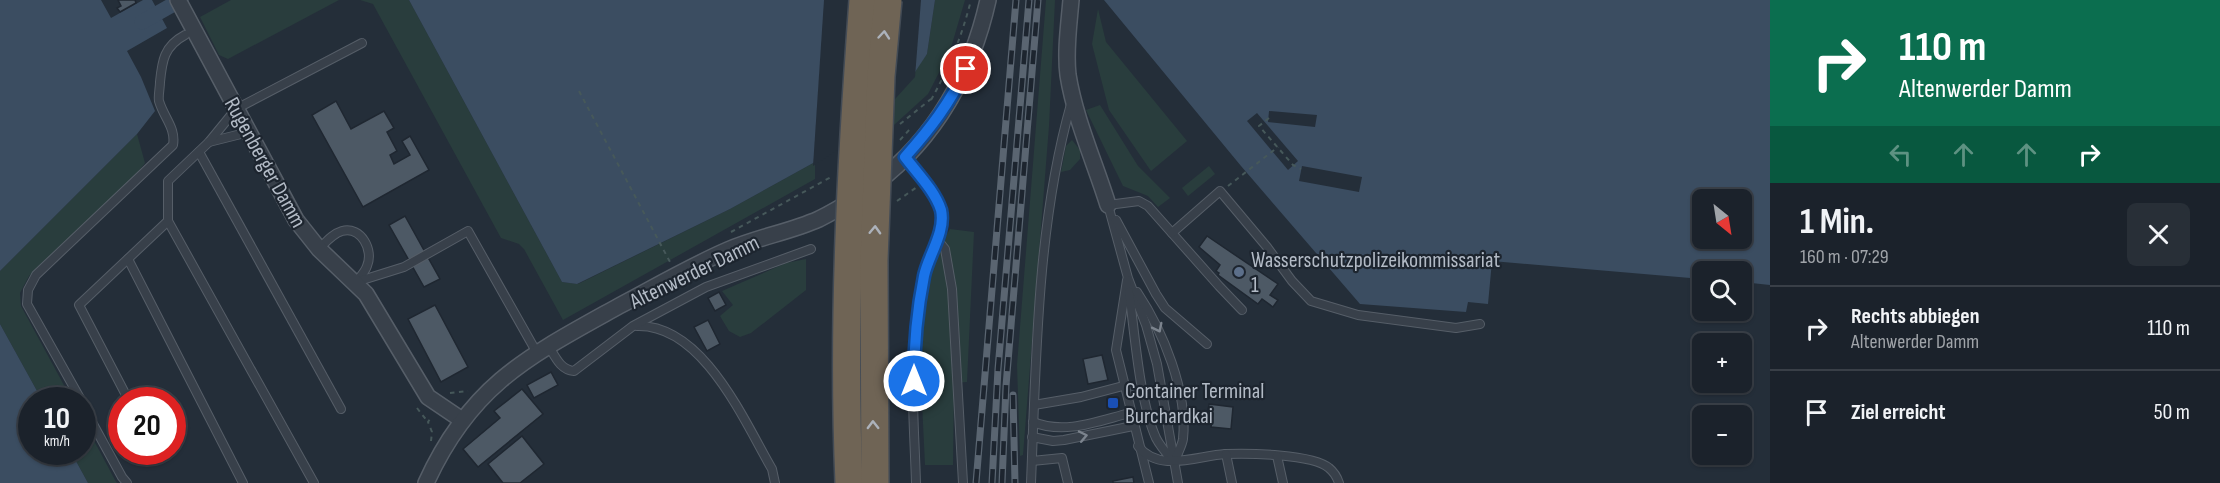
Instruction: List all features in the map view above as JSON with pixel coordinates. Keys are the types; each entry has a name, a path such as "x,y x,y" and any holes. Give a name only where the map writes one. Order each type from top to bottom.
{"highway":[{"path":"834,483 830,374 839,118 847,0"},
{"path":"849,483 846,337 848,248 863,0"},
{"path":"874,483 874,260 881,76 888,0"}],"street":[{"name":"Rugenberger Damm","path":"178,0 187,29 236,109 296,220 319,249 356,282 375,308 428,397 462,420"},
{"name":"Altenwerder Damm","path":"426,483 446,443 462,420 504,376 542,349 691,267 729,249 833,212 886,176 937,121 952,98 979,36 988,0"},
{"path":"1071,0 1067,58 1073,98 1108,205"}],"lane":[{"path":"74,387 27,304 28,290 36,275 173,145 175,135 159,100 162,65 166,51 187,29"},
{"path":"314,483 168,221 168,181 209,142 236,109 362,43"},
{"path":"1030,483 1047,236 1059,152 1073,98"},
{"path":"209,142 249,132"},
{"path":"199,152 341,409"},
{"path":"905,157 929,189 940,210 941,220 925,273 914,346 916,483"},
{"path":"1172,233 1220,191 1292,281 1311,301 1358,315 1456,328 1480,324"},
{"path":"1108,205 1120,202 1144,202 1242,310"},
{"path":"1108,205 1128,278 1146,325 1157,364 1178,483"},
{"path":"1108,205 1156,294 1172,315 1207,344"},
{"path":"122,387 79,305 168,221"},
{"path":"319,249 340,232 350,230 359,234 369,249 369,262 356,282"},
{"path":"356,282 404,267 468,231 542,349 567,370 574,370 633,326 706,287 811,249"},
{"path":"937,239 945,249 952,289 963,483"},
{"path":"128,259 243,483"},
{"path":"1128,278 1116,350 1123,386 1149,483"},
{"path":"1128,278 1146,305 1168,349 1181,407 1183,440 1174,463"},
{"path":"1128,278 1139,364 1150,420 1157,440 1174,463"},
{"path":"633,326 663,331 681,341 716,373 772,469 775,483"},
{"path":"1034,405 1082,397 1123,386"},
{"path":"1033,422 1056,429 1130,413"},
{"path":"1032,437 1053,441 1064,440 1133,426"},
{"path":"96,428 127,483"},
{"path":"1138,446 1146,454 1174,463 1226,454 1314,460 1328,467 1339,483"},
{"path":"1226,454 1232,483"},
{"path":"1277,456 1283,483"},
{"path":"1032,461 1062,458 1068,483"}],"path":[{"path":"931,99 948,67 964,27 971,0"},
{"path":"579,91 671,264"},
{"path":"1269,118 1259,126 1293,165 1301,169"},
{"path":"1226,188 1278,147"}],"green space":[{"path":"231,0 339,0 228,59 219,55 200,17"},
{"path":"360,0 409,0 562,282 578,284 730,209 815,162 815,179 563,320 524,249 519,244 501,238 373,4"},
{"path":"935,0 965,0 950,51 928,94 872,145 875,117 927,54"},
{"path":"1046,0 1055,0 1049,126 1023,455 1020,456 1017,365"},
{"path":"1098,9 1106,42 1187,141 1151,171 1109,110 1092,44"},
{"path":"1100,105 1138,166 1170,198 1158,207 1148,196 1123,186 1086,110"},
{"path":"137,134 145,163 131,181 29,276 20,293 21,306 65,387 35,387 0,324 0,271"},
{"path":"1072,140 1080,150 1080,159 1070,170 1061,172 1066,146"},
{"path":"1209,166 1215,174 1188,196 1182,188"},
{"path":"950,229 974,232 967,382 954,383 953,465 925,465 919,340 930,263"},
{"path":"806,259 806,290 751,333 740,337 729,331 720,316 733,305 722,291 786,263"},
{"path":"96,444 117,483 88,483 78,465 96,465"}],"water":[{"path":"0,0 101,0 111,18 143,0 152,0 167,28 127,51 155,111 137,134 0,271"},
{"path":"409,0 935,0 927,54 915,72 815,162 730,209 577,284 562,282"},
{"path":"1104,0 1770,0 1770,285 1752,283 1752,261 1692,261 1692,278 1492,261 1488,304 1468,302 1466,312 1360,304 1241,166"},
{"path":"0,324 35,387 18,387 18,465 78,465 88,483 0,483"}],"pier":[{"path":"824,0 872,0 854,139 813,166"},
{"path":"875,0 921,0 915,77 877,119"},
{"path":"1269,111 1317,115 1315,127 1268,122"},
{"path":"1257,113 1298,161 1288,170 1247,121"},
{"path":"1302,166 1362,177 1359,192 1299,181"}],"building":[{"path":"118,0 135,0 136,3 120,12 117,8 121,6"},
{"path":"336,101 351,129 384,111 394,128 387,132 397,151 390,155 394,164 410,155 402,141 410,136 429,170 363,207 312,115"},
{"path":"405,216 440,279 424,287 389,225"},
{"name":"Wasserschutzpolizeikommissariat 1","path":"1207,236 1278,284 1270,295 1278,300 1273,307 1262,299 1258,304 1218,275 1216,271 1220,265 1199,247"},
{"path":"719,292 726,305 715,311 708,298"},
{"path":"435,305 468,367 441,382 408,319"},
{"path":"708,320 720,344 707,351 694,327"},
{"path":"1102,355 1108,380 1088,384 1083,359"},
{"path":"551,372 558,385 534,398 527,385"},
{"path":"1134,381 1138,397 1132,398 1129,383"},
{"path":"522,389 543,414 478,467 463,449 500,418 494,411"},
{"path":"1209,404 1233,407 1231,429 1211,427 1213,414 1208,414"},
{"path":"522,436 544,464 520,483 503,483 488,464"},
{"path":"1133,477 1134,483 1113,483 1113,481"}],"waterway":[{"path":"142,22 181,0"}],"railway":[{"path":"976,483 1016,0"},
{"path":"992,483 998,369 1029,0"},
{"path":"1002,483 1006,386 1038,0"},
{"path":"1013,395 1015,483"}],"place":[{"name":"Wasserschutzpolizeikommissariat 1","path":"1239,272"},
{"name":"Container Terminal Burchardkai","path":"1113,403"}],"route":[{"path":"914,381 914,346 918,311 925,273 939,233 941,220 940,210 934,196 905,157 937,121 952,98 966,69"}]}
